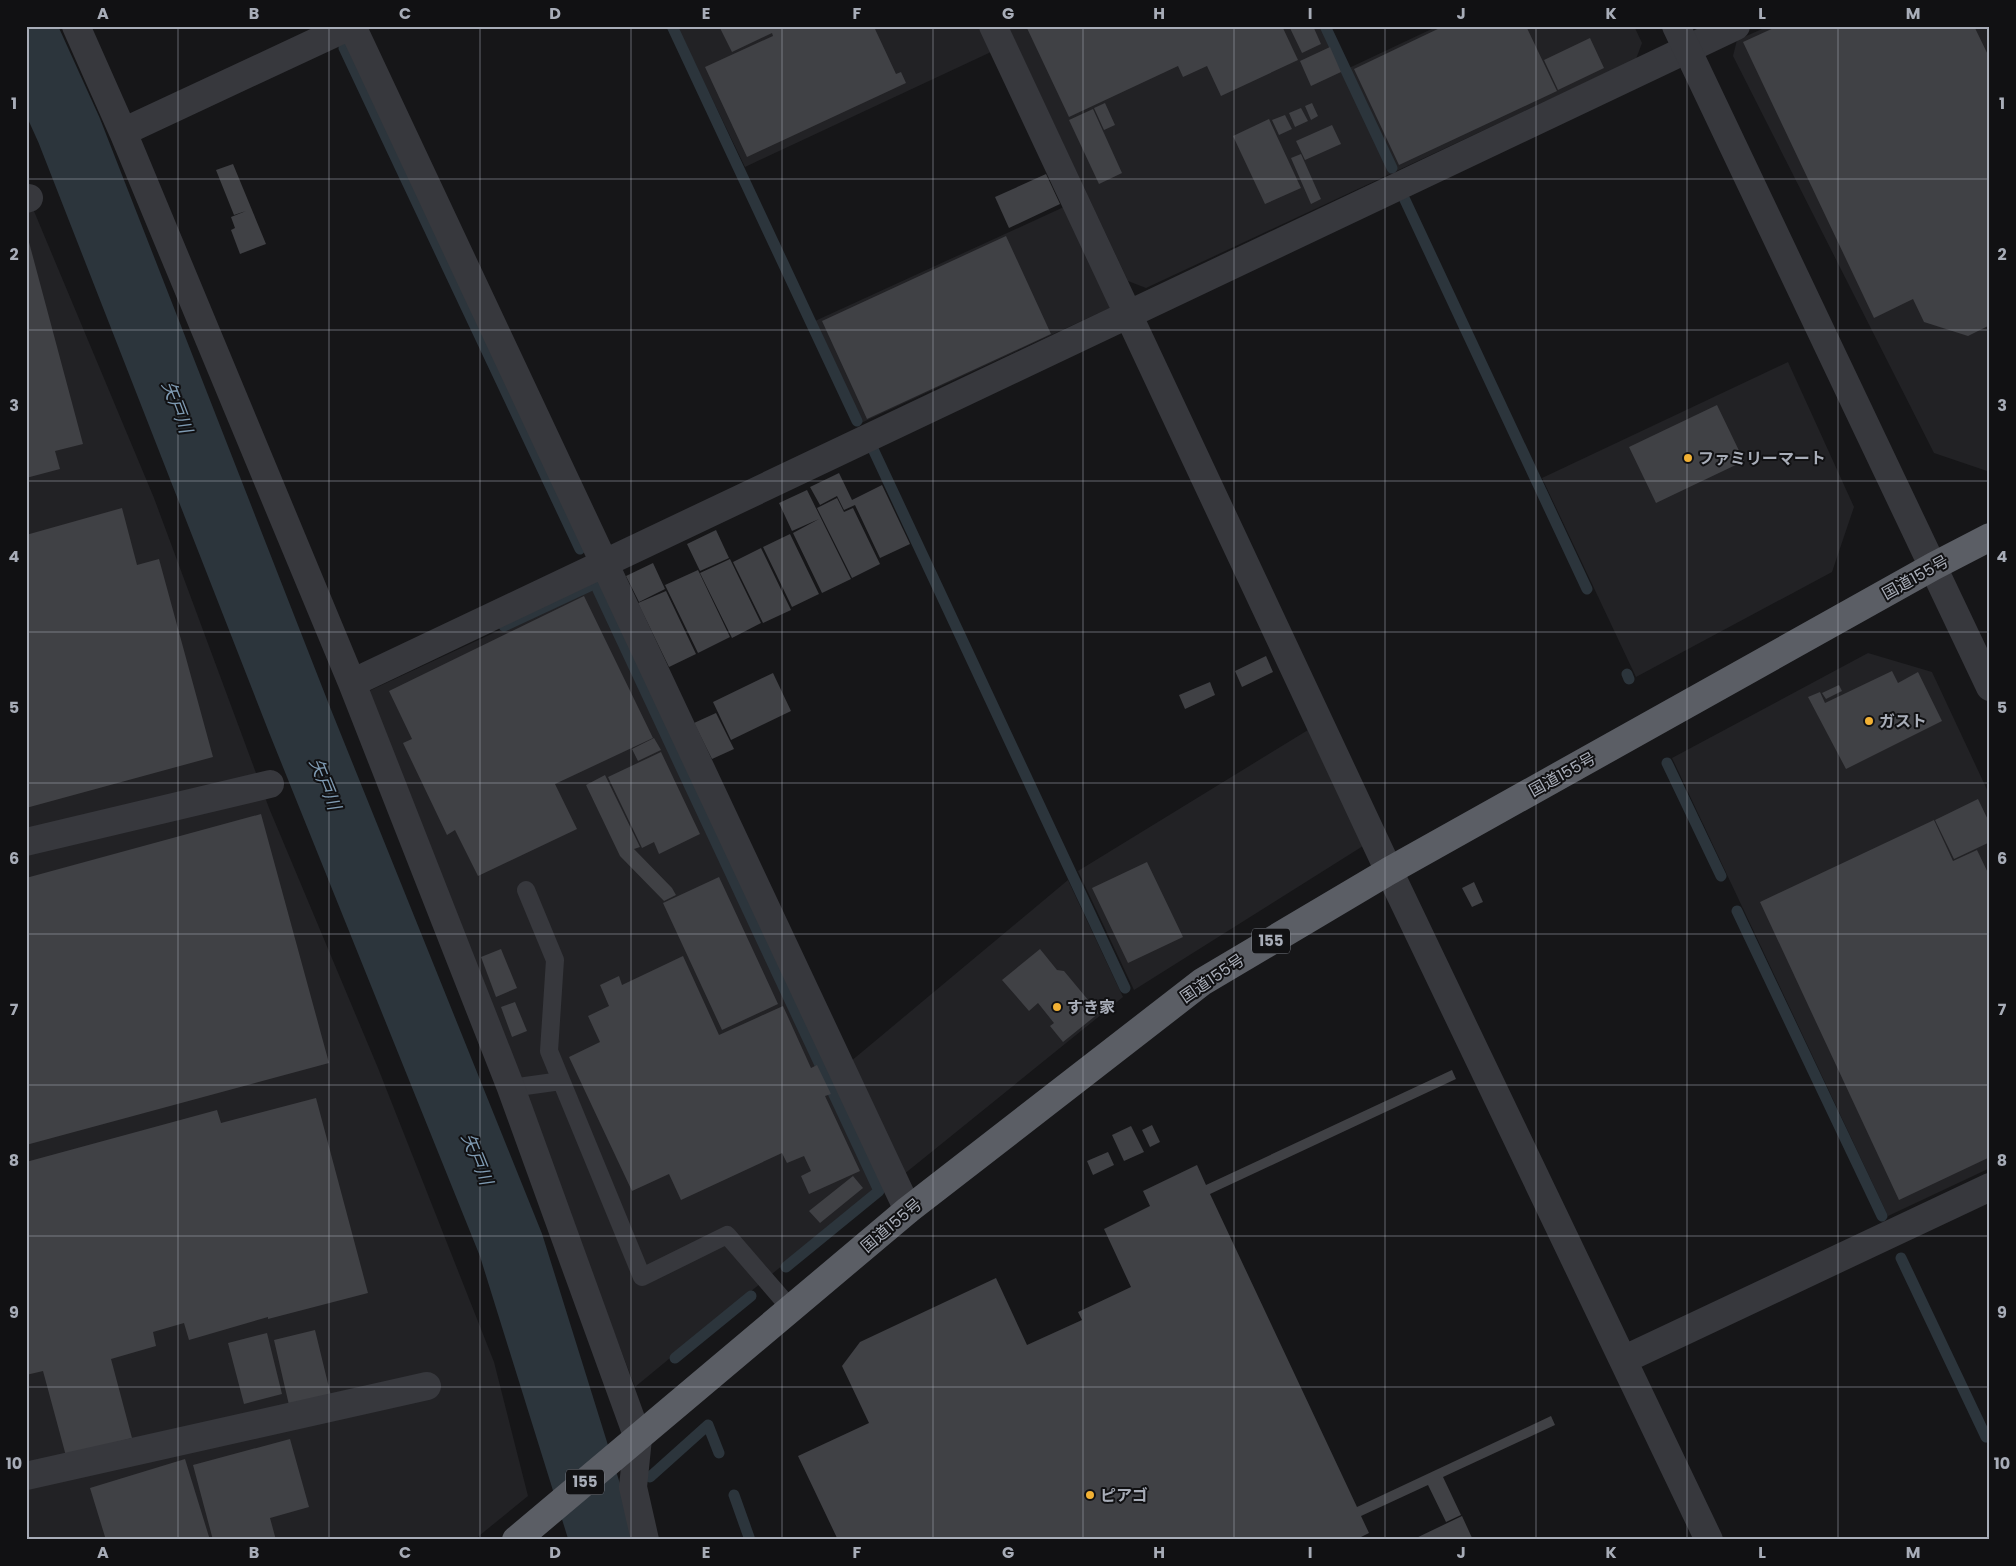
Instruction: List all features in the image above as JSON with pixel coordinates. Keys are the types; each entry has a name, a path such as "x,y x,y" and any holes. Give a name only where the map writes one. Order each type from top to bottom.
{"highway":[{"name":"国道155号","path":"516,1540 908,1210 1202,982 1389,871 1934,566 1990,537"}],"street":[{"path":"76,26 123,132 352,683 511,1088 631,1444 633,1487 645,1540"},
{"path":"123,132 351,26 908,1210"},
{"path":"993,26 1389,871 1709,1540"},
{"path":"352,683 1128,314 1681,38 1736,26"},
{"path":"1681,38 1990,687"},
{"path":"26,842 270,784"},
{"path":"1623,1360 1990,1187"},
{"path":"26,1476 427,1386"}],"lane":[{"path":"526,890 555,960 549,1051 642,1277 727,1235 791,1309"},
{"path":"511,1088 562,1082"}],"shaded area":[{"path":"677,26 978,26 991,52 745,167"},
{"path":"1008,26 1330,26 1349,68 1438,26 1634,26 1642,43 1636,59 1146,288 1128,281"},
{"path":"1769,26 1990,26 1990,472 1934,453 1733,56 1737,40"},
{"path":"26,192 154,498 269,808 378,1068 494,1362 528,1496 474,1540 26,1540"},
{"path":"1066,206 1112,307 861,423 815,321"},
{"path":"1788,362 1854,507 1832,572 1636,677 1542,478"},
{"path":"594,586 875,1189 635,1387 369,691"},
{"path":"1868,653 1932,672 1990,796 1990,1168 1888,1216 1672,758"},
{"path":"1308,730 1363,846 1134,990 1078,871"},
{"path":"1068,880 1123,997 903,1175 850,1062"}],"building":[{"path":"719,26 881,26 875,29 896,74 901,72 906,83 747,157 705,67 773,36 772,33 732,52"},
{"path":"1026,26 1282,26 1298,60 1221,96 1207,66 1183,77 1178,66 1069,117"},
{"path":"1289,26 1313,26 1321,44 1302,53"},
{"path":"1444,26 1526,26 1557,91 1399,165 1354,69"},
{"path":"1778,26 1974,26 1990,59 1990,325 1968,336 1924,322 1913,299 1874,318 1743,42"},
{"path":"1590,38 1604,68 1558,90 1544,60"},
{"path":"1330,47 1341,72 1311,86 1300,61"},
{"path":"1105,103 1115,125 1104,130 1094,108"},
{"path":"1312,103 1318,116 1311,120 1305,106"},
{"path":"1301,108 1308,121 1295,127 1289,113"},
{"path":"1093,109 1122,173 1099,184 1069,120"},
{"path":"1285,115 1292,129 1279,135 1272,120"},
{"path":"1269,119 1301,188 1265,204 1233,136"},
{"path":"1332,125 1341,144 1305,160 1296,141"},
{"path":"1301,154 1321,199 1311,204 1291,158"},
{"path":"233,164 266,244 240,254 231,230 235,228 231,217 246,211 234,215 216,170"},
{"path":"1046,174 1060,204 1009,228 995,197"},
{"path":"26,231 83,444 55,451 60,469 26,478"},
{"path":"1006,236 1051,334 867,419 822,321"},
{"path":"1717,405 1744,461 1656,503 1629,447"},
{"path":"839,473 852,500 882,485 910,544 880,558 855,505 844,510 837,496 820,505 810,487"},
{"path":"807,490 851,579 822,593 793,533 819,519 792,531 779,503"},
{"path":"837,498 844,512 853,508 880,564 852,578 817,508"},
{"path":"122,508 137,565 159,559 213,757 26,808 26,535"},
{"path":"716,530 729,558 700,571 687,544"},
{"path":"790,534 819,594 792,607 763,547"},
{"path":"761,548 791,610 763,623 733,562"},
{"path":"730,559 761,623 732,638 700,573"},
{"path":"653,563 665,589 639,602 626,576"},
{"path":"698,570 730,637 698,653 665,585"},
{"path":"666,591 696,654 669,667 638,603"},
{"path":"584,596 653,738 555,784 577,829 478,876 455,830 447,835 403,743 412,739 389,691"},
{"path":"1266,656 1273,672 1242,687 1235,671"},
{"path":"1892,671 1898,683 1918,672 1942,721 1846,769 1808,697 1820,692 1825,703"},
{"path":"773,673 791,711 731,740 713,702"},
{"path":"1210,682 1215,695 1185,709 1179,695"},
{"path":"1839,685 1842,691 1826,699 1822,693"},
{"path":"716,713 734,749 712,759 694,723"},
{"path":"654,738 661,750 638,761 632,749"},
{"path":"661,752 700,834 659,854 654,842 642,848 608,777"},
{"path":"605,775 640,847 634,849 672,888 676,895 664,901 620,856 586,785"},
{"path":"1978,799 1990,824 1990,842 1954,859 1935,820"},
{"path":"261,814 329,1063 26,1145 26,878"},
{"path":"1934,820 1953,861 1977,850 1990,877 1990,1157 1899,1200 1760,902"},
{"path":"1147,862 1183,937 1128,963 1092,888"},
{"path":"719,877 778,1004 722,1030 663,903"},
{"path":"1474,882 1483,902 1472,907 1462,888"},
{"path":"501,949 517,988 496,997 481,957"},
{"path":"1040,949 1057,970 1064,971 1099,1013 1063,1042 1050,1026 1054,1023 1038,1003 1029,1011 1002,980"},
{"path":"683,956 719,1035 783,1006 811,1068 817,1065 831,1094 825,1096 860,1171 809,1194 801,1176 811,1171 804,1156 787,1163 782,1153 681,1200 669,1174 632,1191 569,1057 600,1042 588,1016 609,1006 600,985 619,976 622,985"},
{"path":"515,1002 527,1031 512,1037 501,1007"},
{"path":"1452,1070 1456,1079 1210,1194 1357,1507 1551,1416 1555,1425 1443,1477 1461,1515 1446,1522 1428,1485 1361,1516 1369,1533 1355,1540 838,1540 798,1456 869,1423 842,1366 860,1342 996,1278 1027,1345 1082,1320 1078,1312 1131,1287 1104,1229 1150,1206 1143,1191 1197,1165 1206,1185"},
{"path":"316,1098 368,1293 268,1319 268,1317 189,1340 184,1323 153,1332 156,1346 111,1359 132,1438 66,1456 43,1371 26,1375 26,1162 217,1110 221,1123"},
{"path":"1152,1125 1160,1142 1150,1147 1142,1130"},
{"path":"1131,1126 1144,1152 1124,1161 1112,1135"},
{"path":"1108,1152 1114,1165 1093,1175 1087,1161"},
{"path":"853,1176 863,1188 820,1223 809,1211"},
{"path":"315,1330 331,1396 289,1405 274,1340"},
{"path":"267,1333 282,1394 244,1404 228,1343"},
{"path":"290,1439 309,1507 270,1518 276,1540 213,1540 193,1465"},
{"path":"185,1459 210,1540 106,1540 90,1488"},
{"path":"1462,1516 1473,1540 1412,1540"}],"waterway":[{"path":"672,26 857,421"},
{"path":"1325,26 1392,168"},
{"name":"矢戸川","path":"26,35 69,130 300,721 511,1245 603,1540"},
{"path":"344,48 580,549"},
{"path":"1405,200 1587,589"},
{"path":"873,449 1125,988"},
{"path":"504,626 596,583"},
{"path":"598,590 879,1191 786,1267"},
{"path":"1627,674 1629,679"},
{"path":"1667,763 1721,876"},
{"path":"1737,911 1882,1216"},
{"path":"1901,1258 1986,1437"},
{"path":"675,1358 751,1296"},
{"path":"650,1477 708,1425 719,1453"},
{"path":"734,1495 750,1540"}],"place":[{"name":"ファミリーマート","path":"1688,458"},
{"name":"ガスト","path":"1869,721"},
{"name":"すき家","path":"1057,1007"},
{"name":"ピアゴ","path":"1090,1495"}]}
